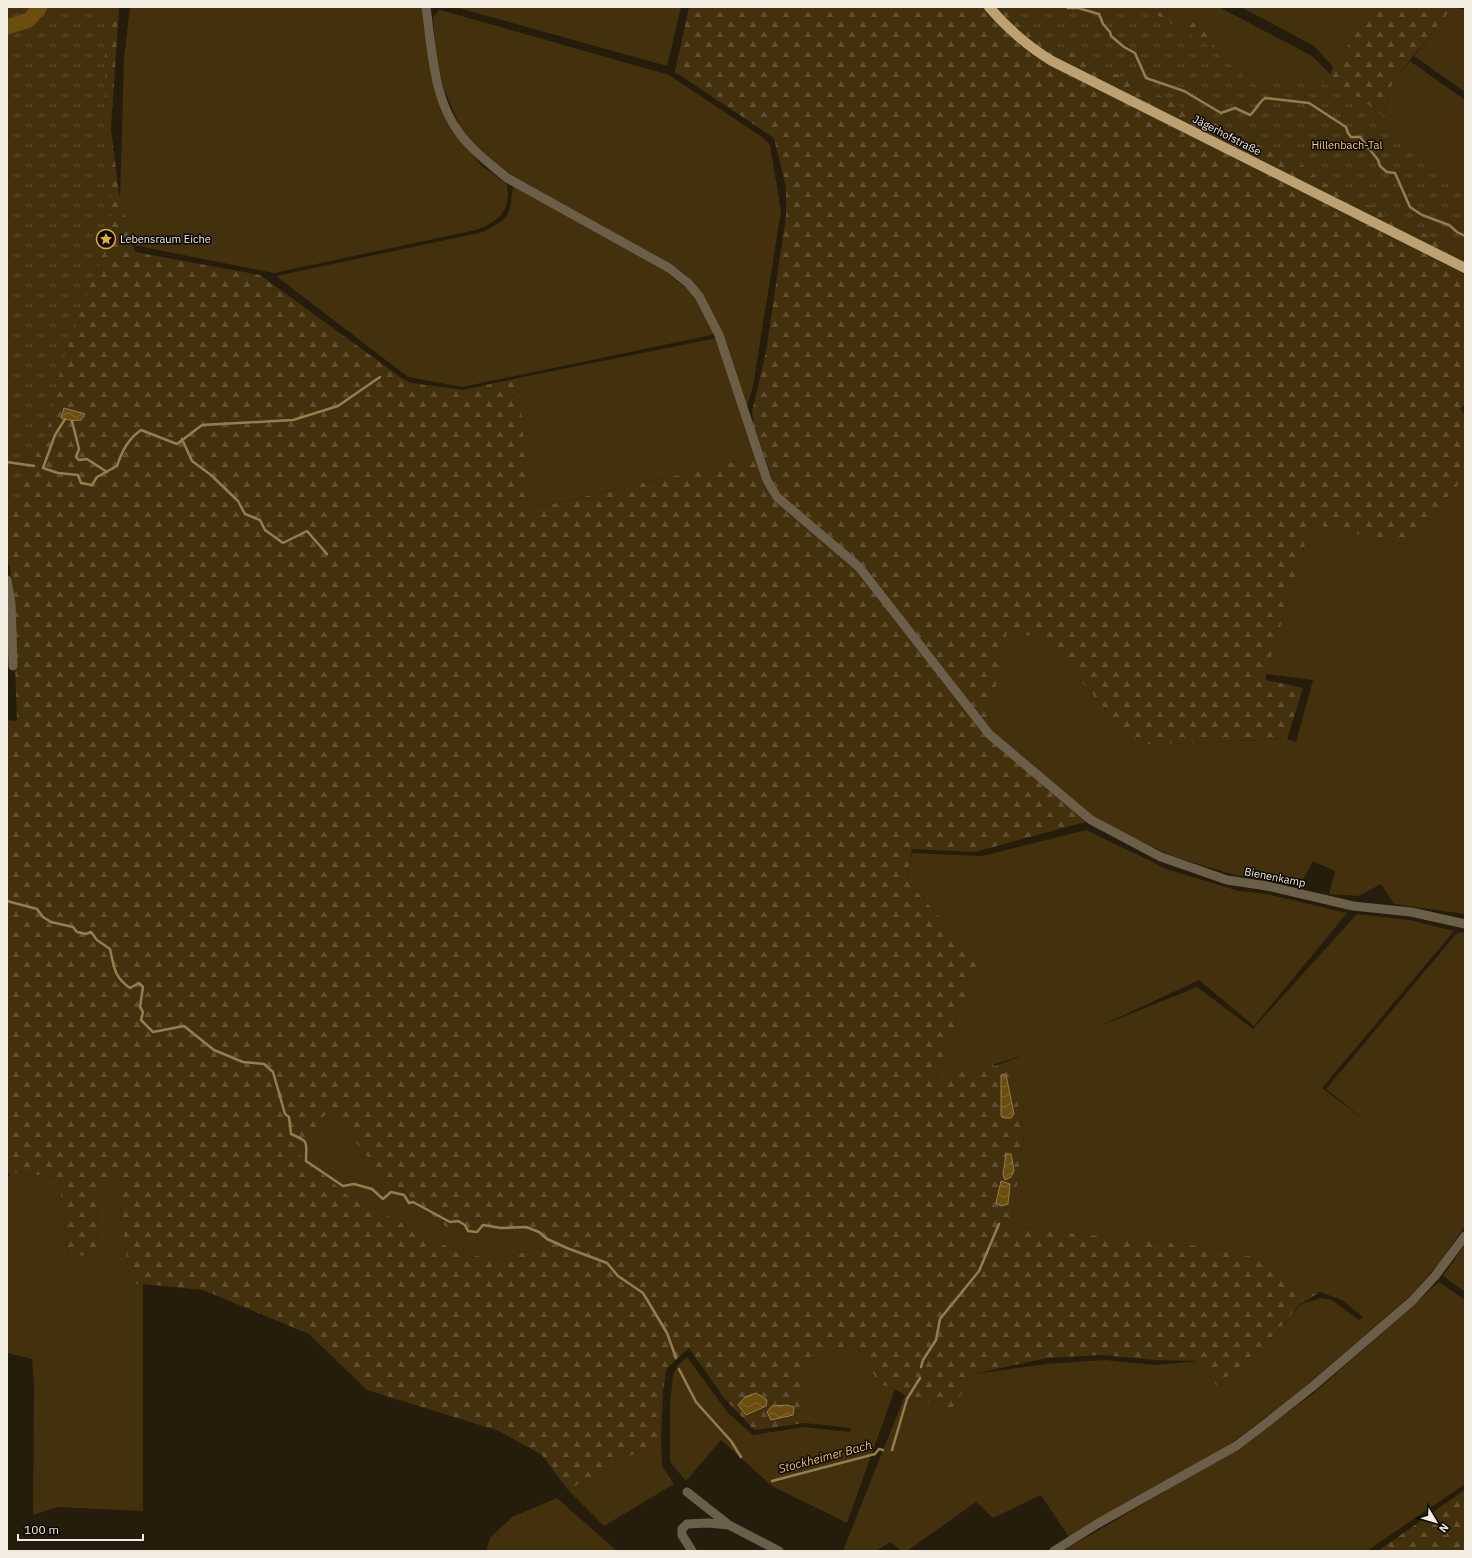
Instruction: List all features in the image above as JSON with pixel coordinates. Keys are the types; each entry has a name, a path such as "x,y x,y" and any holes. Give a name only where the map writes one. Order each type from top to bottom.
{"main road":[{"name":"Jägerhofstraße","path":"989,7 1010,30 1033,49 1052,61 1465,268"}],"street":[{"name":"Bienenkamp","path":"426,7 439,87 451,119 459,133 486,161 507,178 669,268 688,283 699,296 719,335 767,480 777,497 859,567 988,734 1091,820 1160,857 1227,880 1267,886 1353,906 1411,912 1465,924"},
{"path":"7,580 11,603 13,666"},
{"path":"1054,1551 1097,1524 1236,1446 1265,1424 1312,1387 1412,1301 1435,1276 1465,1236"},
{"path":"687,1492 729,1525 779,1551"},
{"path":"692,1551 682,1535 682,1529 687,1524 708,1523 729,1525"}],"green space":[{"path":"7,7 119,7 111,129 119,193 135,252 260,275 403,379 412,383 463,390 518,378 530,509 756,457 764,479 856,569 983,732 1088,821 975,852 912,849 907,880 978,961 936,1078 993,1065 995,1066 1009,1061 1024,1134 1011,1227 1199,1246 1273,1261 1305,1296 1320,1292 1300,1304 1273,1337 1217,1386 1200,1361 1156,1360 1101,1355 1047,1358 974,1374 952,1410 905,1395 895,1389 880,1384 854,1343 806,1361 805,1423 754,1430 725,1399 689,1348 667,1368 663,1390 661,1439 568,1490 542,1455 499,1431 367,1390 309,1334 203,1290 130,1284 117,1181 98,1181 97,1254 68,1257 59,1177 12,1173 7,1175 7,720 17,721 10,566 7,563","holes":["64,408 85,414 85,415 81,420 61,418","329,1110 381,1173 451,1231 487,1230 526,1233 541,1249 492,1259 458,1252 349,1196 296,1152"]},
{"path":"7,7 111,7 105,49 105,87 112,208 108,243 90,286 61,366 51,419 7,526"},
{"path":"130,7 422,7 432,77 461,141 482,166 507,184 507,202 502,214 491,223 476,230 274,273 133,245 120,198 124,58"},
{"path":"455,7 681,7 667,66"},
{"path":"689,7 756,7 759,9 761,7 1133,7 1165,13 1205,27 1215,48 1177,86 1217,113 1274,81 1327,87 1333,67 1375,7 1453,7 1393,81 1379,131 1465,235 1465,404 1460,409 1465,415 1465,477 1406,544 1311,524 1266,674 1266,680 1303,688 1287,739 1135,745 1044,637 1007,633 987,729 862,565 780,494 772,479 754,428 752,412 766,352 786,216 786,187 774,138 675,72"},
{"name":"Hillenbach-Tal","path":"1000,7 1130,7 1157,15 1203,42 1259,88 1276,81 1308,79 1320,82 1338,91 1356,96 1385,116 1399,134 1418,151 1465,184 1465,253 1320,181 1308,169 1026,30"},
{"path":"1133,7 1219,7 1312,56 1331,75 1328,87 1217,113 1205,27 1165,13"},
{"path":"1241,7 1375,7 1333,67 1314,46"},
{"path":"1453,7 1465,10 1465,92 1414,56"},
{"path":"440,10 669,75 762,137 770,145 781,211 753,386 746,410 699,289 686,275 669,264 537,192 487,160 461,129 437,69 433,17"},
{"path":"1410,61 1465,100 1465,190 1411,160 1382,121 1393,81"},
{"path":"513,186 665,271 692,293 716,334 462,387 408,377 276,276 483,232 499,223 507,215 511,204"},
{"path":"717,338 756,457 529,509 518,378"},
{"path":"1465,477 1465,914 1394,904 1381,884 1359,896 1329,894 1335,871 1313,861 1299,887 1231,874 1172,856 1090,817 987,729 1006,633 1044,637 1135,745 1287,739 1296,742 1313,680 1266,674 1311,524 1406,544"},
{"path":"1086,830 1169,870 1239,891 1267,894 1347,913 1254,1026 1199,980 1098,1027 1197,987 1253,1029 1357,914 1410,920 1454,931 1322,1088 1368,1123 1326,1089 1457,933 1465,932 1465,1226 1440,1262 1411,1295 1302,1389 1233,1442 1069,1537 1041,1495 993,1518 976,1502 907,1551 902,1551 890,1542 876,1551 843,1551 905,1395 952,1410 974,1374 1046,1364 1105,1360 1155,1365 1200,1361 1217,1386 1273,1337 1301,1304 1322,1298 1332,1300 1359,1320 1363,1317 1342,1300 1320,1292 1305,1296 1273,1261 1199,1246 1011,1227 1024,1134 1009,1061 1024,1055 993,1065 936,1078 978,961 907,880 912,853 982,856"},
{"path":"329,1109 381,1173 451,1231 487,1230 526,1233 541,1249 492,1259 458,1252 349,1196 296,1152"},
{"path":"11,1173 59,1177 68,1257 97,1254 98,1181 117,1181 130,1284 143,1284 143,1511 57,1507 33,1515 34,1385 32,1359 7,1353 7,1179"},
{"path":"1465,1244 1465,1292 1443,1276"},
{"path":"1439,1282 1465,1300 1465,1484 1367,1551 1063,1551 1239,1448 1314,1393"},
{"path":"854,1343 880,1384 895,1389 847,1523 772,1486 721,1440 686,1481 670,1462 670,1405 673,1375 678,1365 687,1357 728,1413 753,1435 804,1427 850,1432 851,1428 805,1423 806,1361"},
{"path":"661,1439 662,1466 674,1484 604,1526 568,1490"},
{"path":"1465,1490 1465,1551 1378,1551 1463,1491"},
{"path":"557,1498 617,1551 486,1551 490,1538 512,1517"}],"water":[{"path":"64,408 85,414 81,420 61,418"},
{"path":"1001,1075 1006,1075 1014,1114 1011,1118 1003,1118 1001,1116"},
{"path":"1006,1154 1011,1154 1014,1171 1011,1177 1005,1180 1003,1175"},
{"path":"1001,1181 1010,1184 1008,1204 1001,1206 996,1203"},
{"path":"756,1393 767,1400 766,1406 746,1415 738,1405 745,1397"},
{"path":"787,1405 794,1407 793,1415 771,1420 767,1412 772,1406"}],"waterway":[{"path":"7,27 29,20 40,7"},
{"path":"1067,7 1078,8 1099,14 1103,24 1110,32 1111,36 1124,47 1135,53 1146,78 1184,91 1221,113 1235,108 1250,115 1265,98 1309,103 1346,127 1351,137 1360,137 1378,160 1380,166 1387,172 1395,173 1410,207 1422,215 1449,225 1457,232 1465,236"},
{"path":"65,419 55,435 43,468 58,473 78,475 81,483 92,485 97,477 117,466 126,446 132,437 141,430 177,444 202,425 293,420 338,406 380,377"},
{"path":"72,421 79,449 76,457 79,460 87,459 107,472"},
{"path":"182,439 192,461 211,475 238,501 245,514 260,520 265,530 283,543 307,531 327,554"},
{"path":"7,462 34,466"},
{"name":"Stockheimer Bach","path":"7,901 37,909 43,917 51,922 73,927 77,932 86,934 91,932 97,940 110,949 116,971 121,980 130,988 139,983 143,987 140,1007 143,1012 141,1020 153,1032 184,1026 214,1050 243,1062 264,1064 273,1072 285,1114 289,1117 291,1134 306,1143 306,1161 343,1186 354,1184 372,1189 383,1199 391,1192 404,1195 409,1203 413,1202 450,1222 458,1221 465,1225 468,1231 477,1232 483,1225 501,1228 526,1227 539,1232 547,1239 567,1248 607,1263 618,1276 643,1293 667,1333 676,1358"},
{"name":"Stockheimer Bach","path":"921,1367 923,1360 936,1340 940,1319 979,1271 999,1224"},
{"name":"Stockheimer Bach","path":"679,1369 696,1402 731,1441 741,1457"},
{"name":"Stockheimer Bach","path":"892,1450 907,1399 920,1378"},
{"name":"Stockheimer Bach","path":"772,1481 875,1454 879,1449 883,1450"}],"place":[{"name":"Lebensraum Eiche","path":"106,239"}]}
